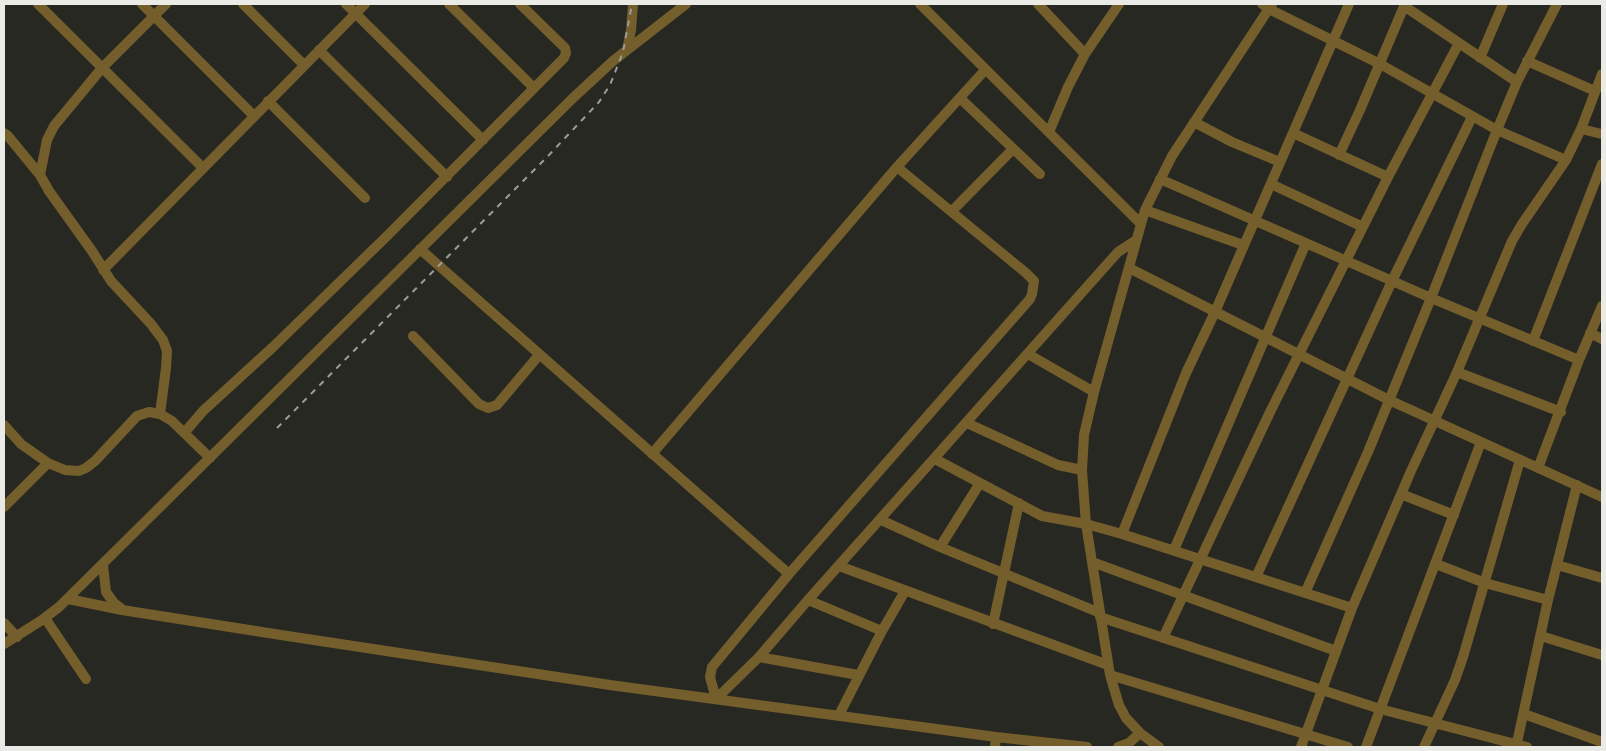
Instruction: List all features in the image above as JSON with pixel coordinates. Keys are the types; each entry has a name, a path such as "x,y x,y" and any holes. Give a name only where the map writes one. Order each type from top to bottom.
{"street":[{"path":"38,4 203,168"},
{"path":"142,4 254,116"},
{"path":"40,175 47,140 54,126 102,68 166,4"},
{"path":"243,4 304,65"},
{"path":"346,4 483,140"},
{"path":"104,270 365,4"},
{"path":"449,4 534,88"},
{"path":"185,432 203,411 273,347 447,177 564,58 565,48 520,4"},
{"path":"625,4 633,8 626,50"},
{"path":"4,644 45,618 68,599 573,98 626,50 686,4"},
{"path":"920,4 1140,223"},
{"path":"1039,4 1085,54"},
{"path":"1049,132 1068,87 1085,54 1119,4"},
{"path":"1122,534 1186,373 1215,312 1349,4"},
{"path":"1480,58 1503,4"},
{"path":"1304,593 1389,400 1517,82 1557,4"},
{"path":"1159,747 1140,733 1126,718 1119,705 1109,670 1086,524 1082,470 1084,435 1094,392 1145,210 1172,156 1268,5 1380,64 1472,117 1566,160"},
{"path":"1339,154 1405,5 1517,82"},
{"path":"1162,638 1270,410 1388,177 1459,43"},
{"path":"319,50 447,177"},
{"path":"1528,61 1595,92"},
{"path":"652,454 897,167 985,70"},
{"path":"1301,747 1352,608 1515,236 1566,160 1582,129 1602,74"},
{"path":"960,98 1040,174"},
{"path":"268,101 365,198"},
{"path":"1256,577 1392,280 1472,117"},
{"path":"1194,122 1232,142 1280,162"},
{"path":"1582,129 1602,134"},
{"path":"4,133 40,175 111,281 151,324 163,340 166,351 166,368 160,414"},
{"path":"1293,134 1388,177"},
{"path":"952,211 1012,148"},
{"path":"1533,341 1602,164"},
{"path":"716,699 710,677 712,667 789,574 1032,294 1034,285 1031,277 897,167"},
{"path":"1160,179 1479,319 1579,360"},
{"path":"1271,184 1363,227"},
{"path":"1145,210 1243,245"},
{"path":"716,699 759,657 1118,252 1135,241"},
{"path":"1174,550 1306,243"},
{"path":"420,249 789,574"},
{"path":"1129,268 1389,400 1602,497"},
{"path":"1538,468 1561,412 1579,360 1602,306"},
{"path":"1590,333 1602,339"},
{"path":"413,336 479,404 488,408 497,405 540,356"},
{"path":"1028,354 1094,392"},
{"path":"1457,372 1561,412"},
{"path":"4,425 13,437 48,463 65,470 79,471 95,460 137,416 148,412 160,414 172,421 210,458"},
{"path":"967,423 1058,465 1082,470"},
{"path":"1366,747 1481,442"},
{"path":"934,459 1042,516 1086,524 1122,534 1352,608"},
{"path":"1424,747 1463,657 1520,460"},
{"path":"4,507 48,463"},
{"path":"940,547 980,483"},
{"path":"881,520 1100,615 1162,638 1380,709 1520,746 1524,714 1548,600 1577,486"},
{"path":"1401,494 1454,515"},
{"path":"993,624 1019,503"},
{"path":"1092,562 1336,651"},
{"path":"1436,564 1485,583 1548,600"},
{"path":"1557,564 1602,578"},
{"path":"103,565 106,592 122,610"},
{"path":"839,566 1109,670 1304,735 1348,747"},
{"path":"839,715 858,675 905,591"},
{"path":"68,599 122,610 428,658 610,685 839,715 996,742 1087,747"},
{"path":"808,600 882,631"},
{"path":"45,618 86,679"},
{"path":"4,623 17,637"},
{"path":"1541,636 1602,655"},
{"path":"759,657 858,675"},
{"path":"1524,714 1602,742"},
{"path":"1118,747 1129,742 1140,733"}],"railway":[{"path":"277,428 549,155 599,102 610,85 623,52 632,4"}]}
